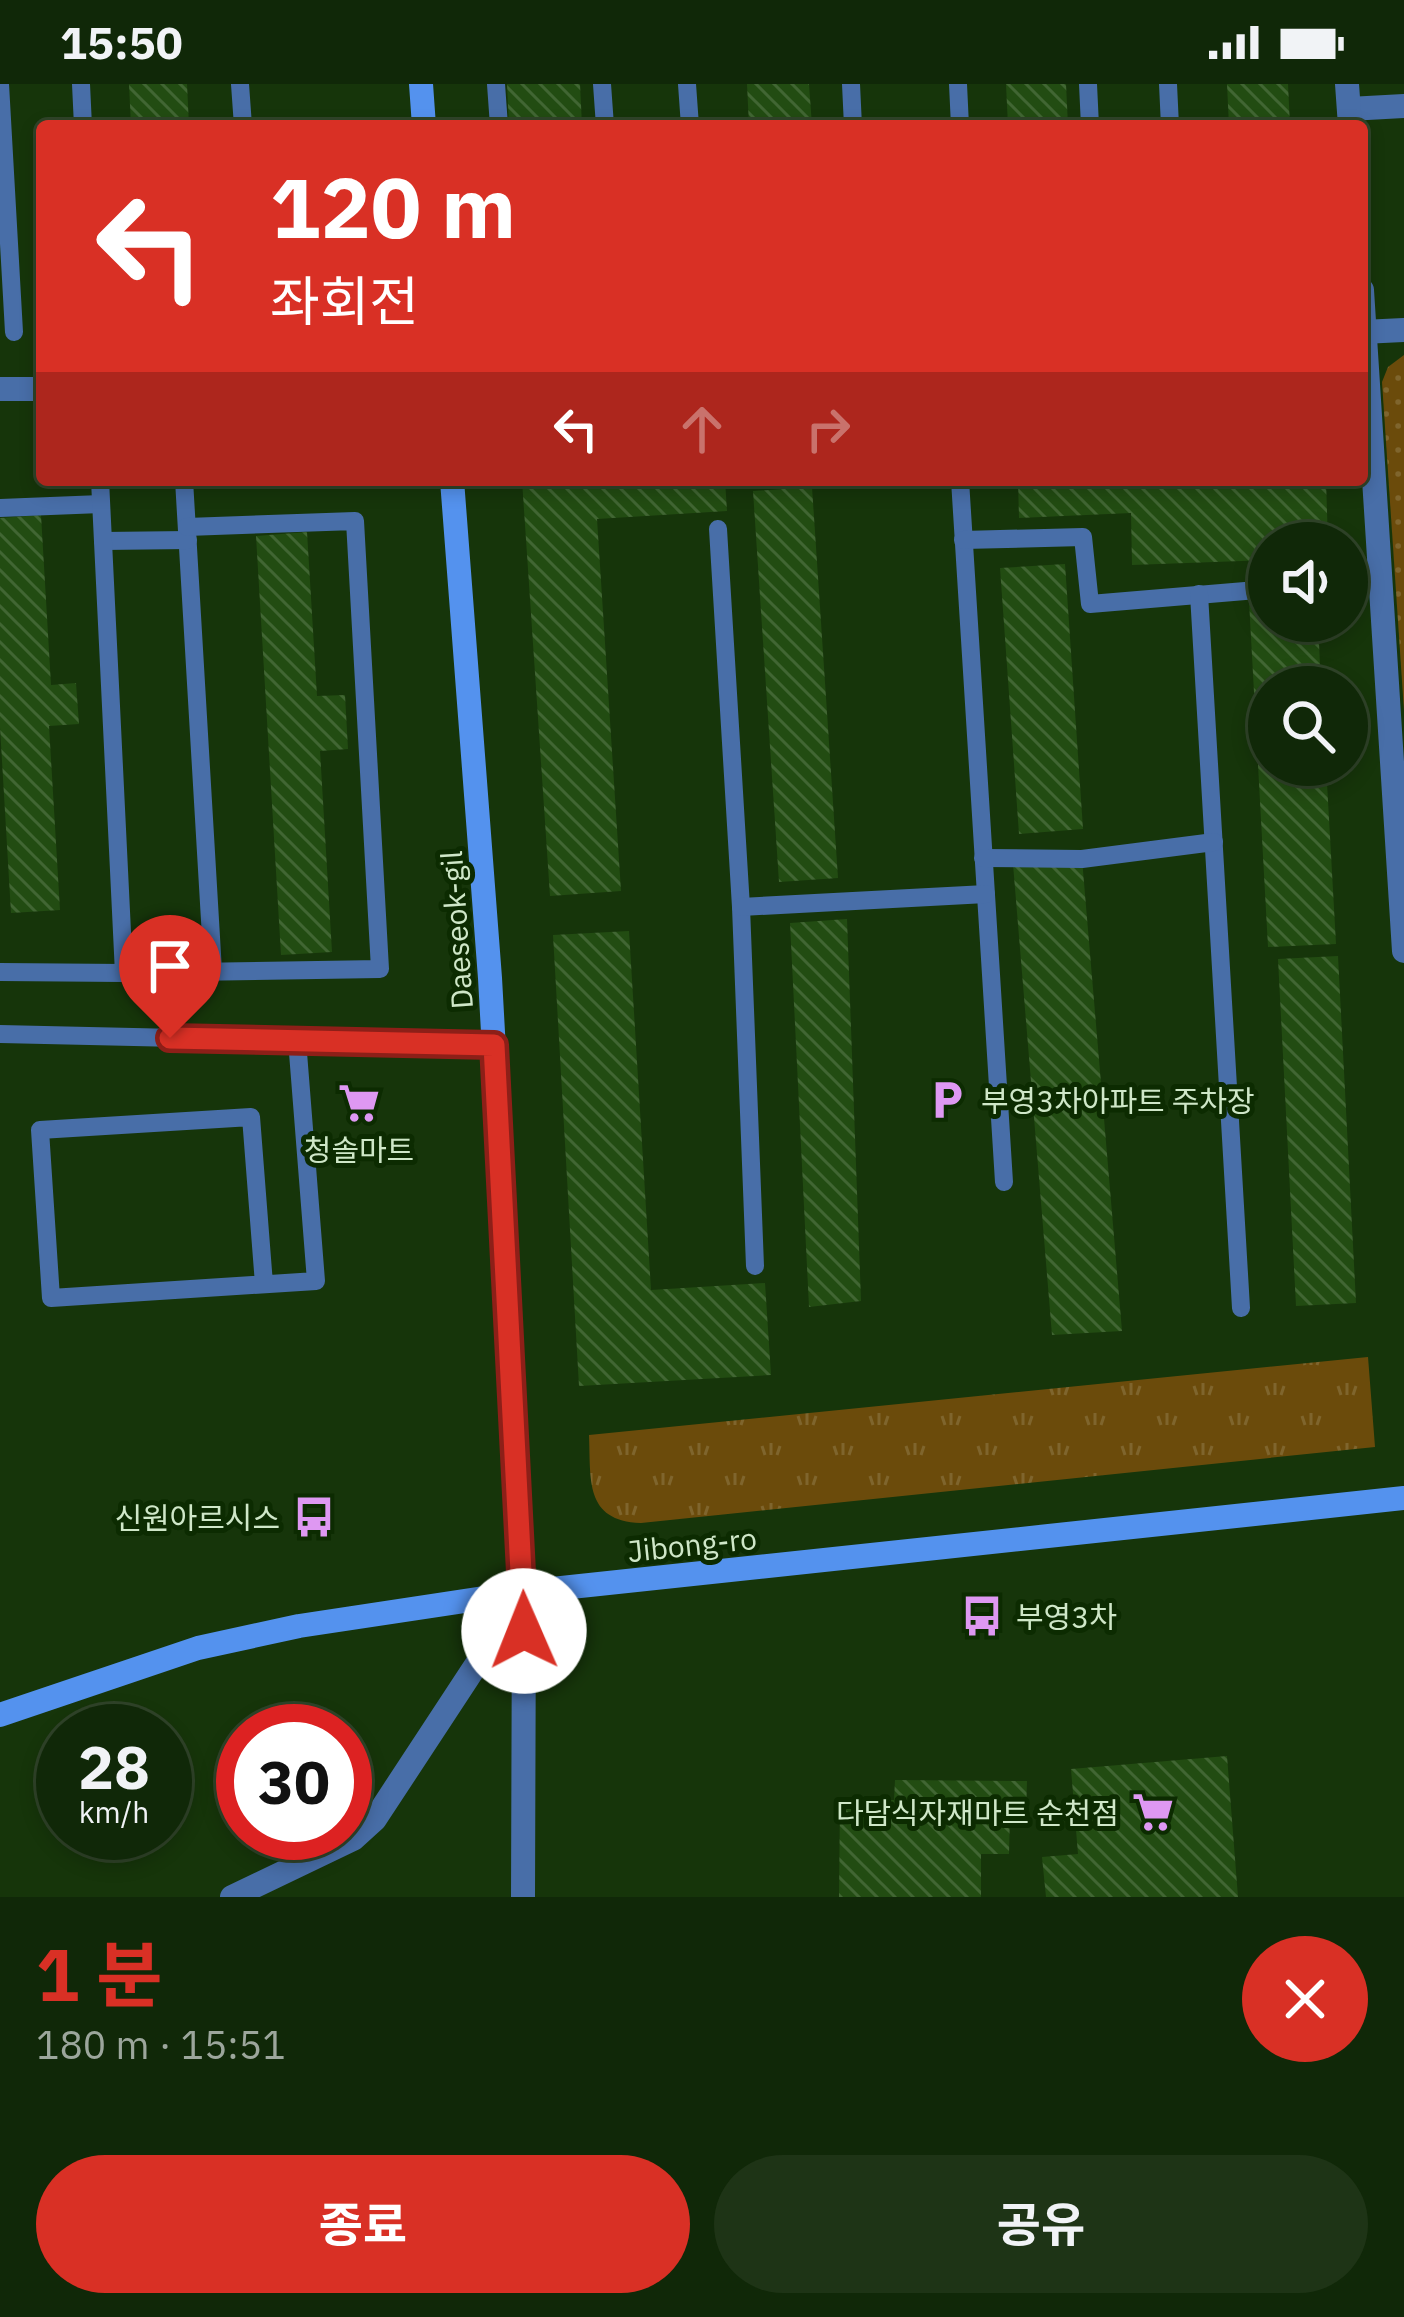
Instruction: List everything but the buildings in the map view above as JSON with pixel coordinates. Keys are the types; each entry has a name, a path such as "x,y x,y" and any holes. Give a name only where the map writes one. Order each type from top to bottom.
{"main road":[{"path":"421,84 424,120"},
{"name":"Daeseok-gil","path":"452,486 494,1045 524,1592"},
{"name":"Jibong-ro","path":"0,1715 198,1648 299,1626 524,1592 1404,1498"}],"street":[{"path":"1349,106 1404,106"},
{"path":"1368,332 1404,329"},
{"path":"0,388 36,389"},
{"path":"1368,398 1404,951"},
{"path":"232,1897 353,1839 375,1819 524,1592"},
{"path":"523,1897 524,1592"}],"lane":[{"path":"0,84 14,332"},
{"path":"80,84 82,120"},
{"path":"240,84 243,120"},
{"path":"496,84 499,120"},
{"path":"602,84 605,120"},
{"path":"687,84 690,120"},
{"path":"851,84 854,120"},
{"path":"958,84 961,120"},
{"path":"1088,84 1090,120"},
{"path":"1168,84 1170,120"},
{"path":"100,486 124,973"},
{"path":"184,486 213,971"},
{"path":"960,486 1004,1182"},
{"path":"0,508 101,504"},
{"path":"0,972 380,968 355,521 103,542"},
{"path":"718,529 742,907 755,1266"},
{"path":"963,540 1083,537 1090,604 1248,590"},
{"path":"1368,582 1379,581"},
{"path":"1198,594 1241,1308"},
{"path":"983,858 1082,859 1214,842"},
{"path":"742,907 986,894"},
{"path":"0,1034 494,1045"},
{"path":"263,1284 251,1117 40,1130 51,1298 316,1281 297,1040"}],"green space":[{"path":"1404,355 1404,711 1382,382 1388,367"},
{"path":"1368,1357 1375,1447 641,1523 609,1515 591,1482 589,1435"}],"place":[{"name":"부영3차아파트 주차장","path":"947,1100"},
{"name":"청솔마트","path":"359,1103"},
{"name":"신원아르시스","path":"314,1517"},
{"name":"부영3차","path":"982,1616"},
{"name":"다담식자재마트 순천점","path":"1153,1812"}],"route":[{"path":"170,1038 494,1045 524,1631"}]}
